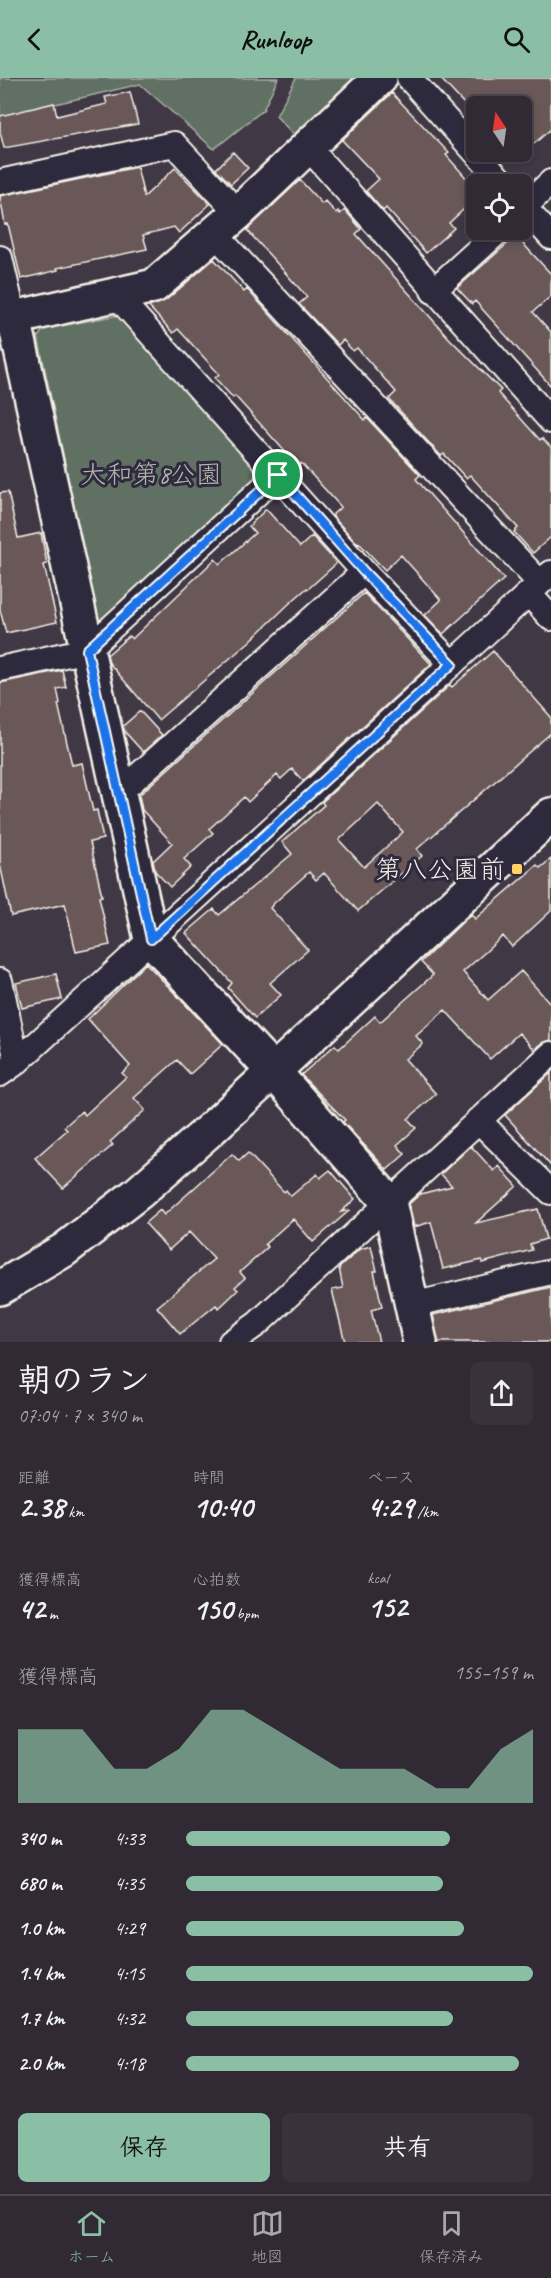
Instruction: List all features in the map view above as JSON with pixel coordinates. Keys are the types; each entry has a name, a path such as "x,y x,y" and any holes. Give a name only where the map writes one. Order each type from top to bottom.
{"street":[{"path":"7,320 154,286 226,224 380,78"},
{"path":"410,78 495,174"},
{"path":"0,182 174,144 226,224 540,583 551,618"},
{"path":"308,147 433,291 551,421"},
{"path":"532,200 551,182"},
{"path":"532,217 551,237"},
{"path":"433,291 489,240"},
{"path":"0,258 7,320 87,650 151,939 274,1072 389,1202 420,1342"},
{"path":"116,295 364,572 452,664"},
{"path":"0,669 87,650 278,475"},
{"path":"119,794 364,572"},
{"path":"8,1068 540,583"},
{"path":"0,1288 64,1250 138,1193 274,1072 551,815"},
{"path":"0,981 8,1068"},
{"path":"231,1342 259,1333 389,1202 551,1054"},
{"path":"478,1120 551,1192"},
{"path":"412,1305 551,1272"}],"green space":[{"path":"0,78 278,78 263,110 214,149 140,84 0,117"},
{"path":"296,78 357,78 295,136 276,116"},
{"name":"大和第8公園","path":"119,315 264,473 109,626 99,623 38,337 44,329"}],"building":[{"path":"440,78 551,78 551,129 532,145 532,96 466,96 466,106"},
{"path":"130,92 138,124 4,148 0,132 0,116 54,103 57,116 107,104 105,97"},
{"path":"392,93 449,153 446,155 466,178 466,207 449,223 454,228 426,253 386,208 383,211 366,191 379,179 342,140"},
{"path":"233,152 248,168 231,184 216,169"},
{"path":"137,167 144,197 175,168 210,204 179,233 174,227 143,235 147,249 57,268 58,270 21,279 8,224 5,225 0,196"},
{"path":"300,180 322,204 325,201 336,213 338,211 340,214 345,210 361,229 356,234 449,338 501,390 498,393 540,440 542,438 551,447 551,537 533,553 514,532 518,528 470,475 466,478 444,454 441,456 389,399 396,392 357,348 353,351 343,340 338,345 299,304 307,297 247,230"},
{"path":"511,240 520,240 551,274 551,296 533,312 551,332 551,386 475,301 472,304 457,288"},
{"path":"214,259 244,292 247,289 365,420 367,418 420,475 416,479 504,579 443,634 425,615 441,600 401,555 385,570 358,544 333,517 333,514 341,507 301,463 298,466 235,396 233,398 215,378 219,374 178,329 173,333 149,307 166,300"},
{"path":"8,492 18,538 41,533 47,564 44,565 57,622 6,633 0,610 0,493"},
{"path":"266,509 300,547 312,536 337,563 158,720 109,663 107,655 129,636 132,639 215,559 220,564 255,533 249,526"},
{"path":"364,593 431,664 303,781 292,769 281,779 277,775 248,802 244,797 209,829 213,833 184,859 191,867 170,887 155,871 153,861 172,843 142,810 139,795"},
{"path":"493,651 551,717 551,733 417,849 422,856 358,911 324,873 316,880 309,872 273,904 270,908 308,950 270,983 281,995 255,1018 228,988 232,983 186,933 214,909 219,915 292,854 282,842 324,805 322,802 450,685 452,687","holes":["378,804 403,832 364,867 339,840"]},
{"path":"62,670 66,687 57,689 60,703 58,704 72,765 82,763 93,811 97,810 103,839 90,842 110,945 76,952 65,904 11,916 0,864 0,683"},
{"path":"140,711 162,735 143,752 125,732 123,726"},
{"path":"551,859 551,911 512,947 503,936 463,972 488,1000 521,971 551,1004 551,1040 542,1043 535,1050 519,1033 490,1059 445,1010 416,1036 423,1044 405,1059 436,1094 408,1119 416,1128 397,1145 405,1154 387,1170 343,1122 345,1120 301,1075 335,1045 339,1049 375,1016 380,1022 433,975 421,962 471,914 475,919 537,865 540,868"},
{"path":"146,963 223,1044 190,1074 177,1060 134,1098 145,1110 110,1142 113,1145 63,1188 35,1158 67,1130 64,1127 82,1111 85,1115 126,1077 122,1073 130,1066 88,1019"},
{"path":"56,974 62,999 22,1008 16,983"},
{"path":"551,1073 551,1166 505,1115"},
{"path":"471,1146 494,1171 499,1166 517,1186 476,1223 538,1209 546,1239 530,1244 532,1250 482,1263 482,1260 443,1269 431,1222 414,1227 409,1204 420,1194 452,1186 441,1174"},
{"path":"248,1153 284,1192 286,1190 291,1196 317,1174 320,1178 330,1170 355,1199 341,1212 350,1210 313,1242 293,1219 265,1244 268,1247 240,1272 245,1278 235,1287 238,1290 219,1308 216,1305 180,1334 157,1307 214,1259 189,1232 169,1250 145,1223 160,1210 164,1215 232,1154 239,1161"},
{"path":"371,1246 382,1307 371,1310 379,1342 345,1342 332,1290 343,1288 339,1268 360,1249"},
{"path":"551,1287 551,1342 438,1342 433,1315"}],"place":[{"name":"第八公園前","path":"517,869"}],"route":[{"path":"278,475 364,572 452,664 151,939 87,650 278,475"}]}
